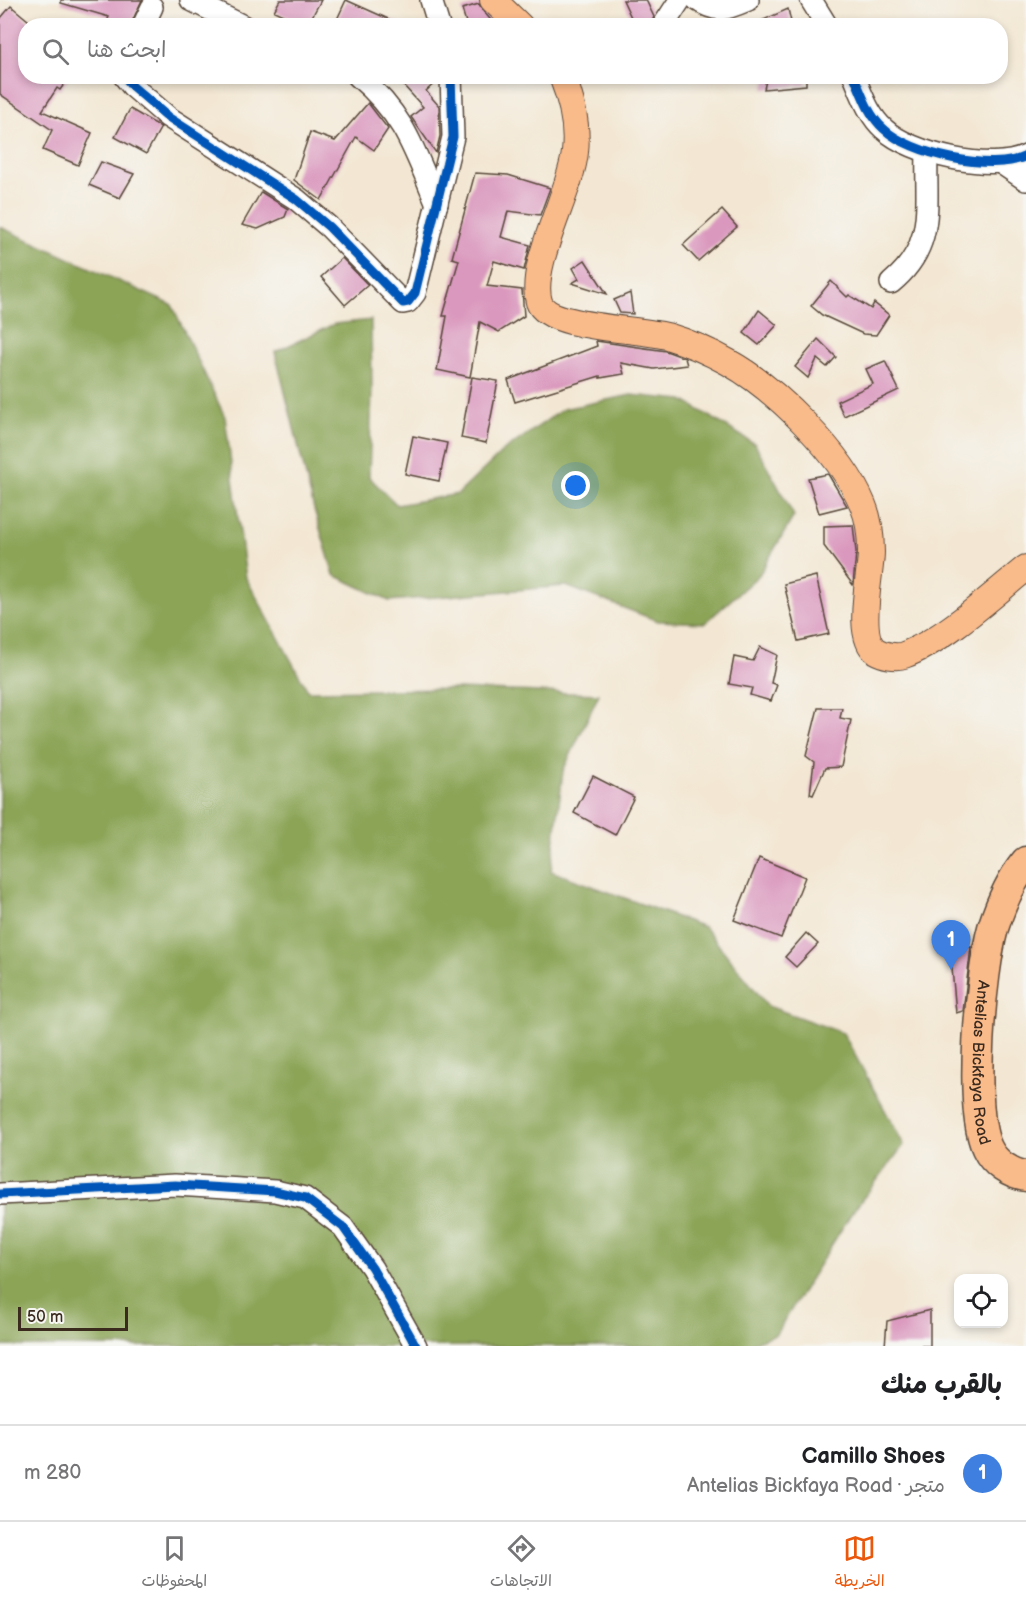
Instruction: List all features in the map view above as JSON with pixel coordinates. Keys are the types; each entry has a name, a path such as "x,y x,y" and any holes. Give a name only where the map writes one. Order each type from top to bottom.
{"highway":[{"name":"Antelias Bickfaya Road","path":"1026,862 1015,895 988,949 976,1088 987,1148 1000,1165 1016,1174 1026,1176"}],"main road":[{"path":"493,0 512,18"},
{"path":"565,84 571,100 575,153 540,269 539,303 547,314 560,320 582,324 648,331 705,350 752,378 810,429 833,456 863,506 871,552 866,622 868,640 875,650 894,656 911,652 971,613 1026,568"}],"street":[{"path":"191,0 227,18"},
{"path":"430,0 436,18"},
{"path":"668,18 680,0"},
{"path":"697,0 708,8 719,9 748,0"},
{"path":"811,0 822,18"},
{"path":"130,84 168,117 296,199 329,227 403,303 408,302 415,293 453,136 451,84"},
{"path":"366,84 393,110 406,131 437,204"},
{"path":"858,84 868,108 883,128 901,142 927,152 1000,163 1026,156"},
{"path":"891,283 910,264 923,240 927,152"},
{"path":"1000,163 1026,180"},
{"path":"0,1194 175,1185 275,1191 305,1198 343,1227 372,1268 416,1346"}],"green space":[{"path":"0,227 172,305 225,417 246,578 308,691 457,689 599,694 563,771 551,871 704,927 768,1006 843,1033 904,1145 851,1214 776,1334 744,1346 0,1346"},
{"path":"371,320 372,390 369,477 397,505 458,494 502,452 563,409 631,395 683,400 755,444 794,516 759,575 705,623 658,621 566,586 389,601 334,575 314,509 275,352 334,324"}],"building":[{"path":"61,0 142,0 134,18 109,18 61,3"},
{"path":"280,0 321,0 311,18 289,18 274,11"},
{"path":"346,0 386,18 338,18"},
{"path":"623,0 646,0 654,18 631,18"},
{"path":"479,4 489,18 465,18 462,9"},
{"path":"11,6 25,18 18,18 18,84 64,84 60,90 57,88 42,111 92,133 78,165 43,150 52,130 0,94 0,19"},
{"path":"788,9 790,18 768,18"},
{"path":"402,84 434,84 426,91 439,106 440,136 436,153 411,117 423,107"},
{"path":"765,84 806,84 806,85 764,89"},
{"path":"368,103 388,129 374,150 356,137 321,200 294,180 310,132 335,141"},
{"path":"130,109 161,127 146,154 115,137"},
{"path":"101,162 134,174 120,198 89,185"},
{"path":"475,173 508,175 550,188 540,215 508,211 501,237 530,245 524,270 494,261 487,286 522,290 524,316 499,332 480,322 470,377 437,370 447,316 443,316 459,260 452,258"},
{"path":"261,192 288,209 285,217 258,229 242,225"},
{"path":"722,210 737,227 698,261 683,245"},
{"path":"342,258 368,285 345,305 321,277"},
{"path":"585,260 607,294 572,283 579,279 573,268"},
{"path":"831,281 847,297 849,295 871,309 874,303 889,315 876,335 863,334 822,315 811,306"},
{"path":"630,293 633,314 620,313 614,300"},
{"path":"759,310 777,325 759,345 744,333"},
{"path":"818,339 836,357 827,367 817,359 808,378 795,367"},
{"path":"596,341 666,351 685,358 687,365 654,369 621,363 624,374 600,378 600,376 515,402 508,380 597,346"},
{"path":"885,361 899,390 844,416 837,401 873,384 866,369"},
{"path":"472,377 498,381 486,443 461,438"},
{"path":"413,436 447,443 439,481 405,474"},
{"path":"828,474 847,506 819,513 808,478"},
{"path":"853,525 856,552 853,585 824,546 824,526"},
{"path":"816,576 829,634 798,641 784,584"},
{"path":"760,647 777,655 771,683 777,685 771,701 750,695 752,688 729,684 734,657 753,661"},
{"path":"818,708 842,708 840,718 851,720 841,767 825,768 813,795 810,794 814,762 806,756"},
{"path":"593,776 634,797 615,835 574,813"},
{"path":"759,858 805,877 781,938 734,920"},
{"path":"806,933 818,944 796,967 785,957"},
{"path":"950,946 971,947 963,1011 956,1013"},
{"path":"930,1310 930,1346 885,1346 887,1321"}],"cycle path":[{"path":"130,84 168,117 296,199 329,227 403,303 408,302 415,293 453,137 451,84"},
{"path":"857,84 866,105 879,124 896,138 913,146 932,153 973,162 1011,161 1026,156"},
{"path":"0,1194 175,1185 275,1191 305,1198 343,1227 372,1268 416,1346"}],"place":[{"name":"Camillo Shoes","path":"951,970"}]}
